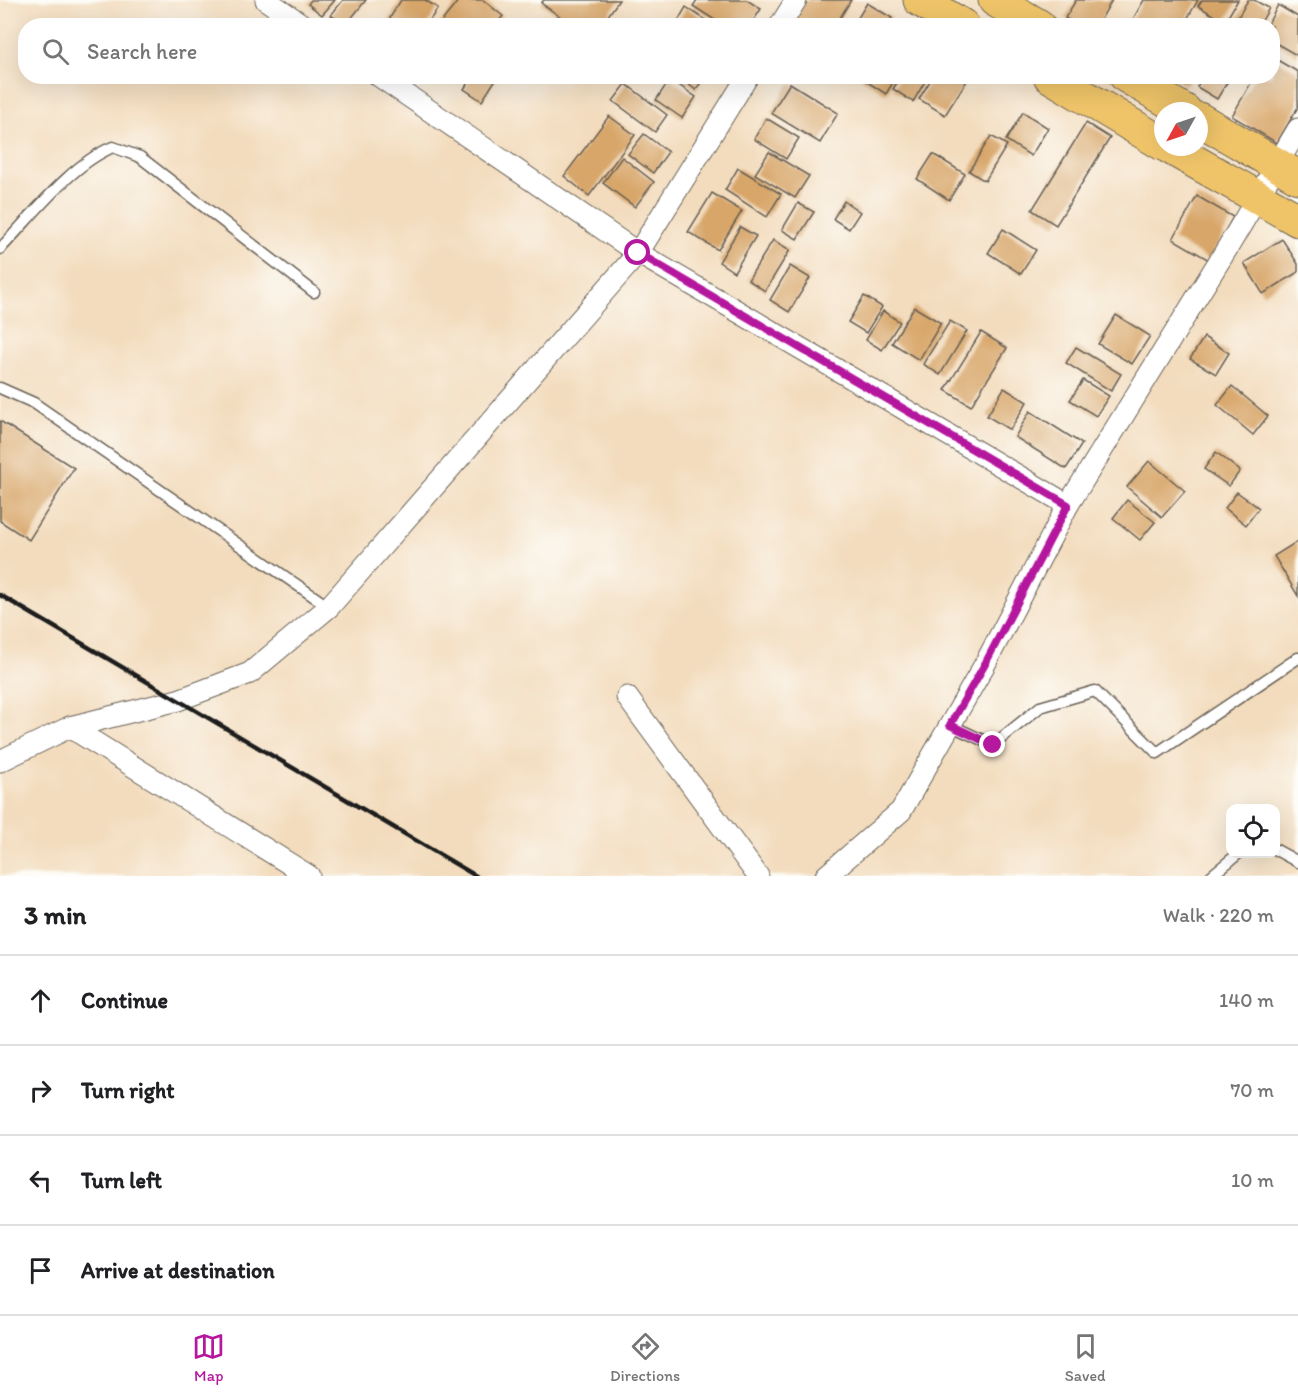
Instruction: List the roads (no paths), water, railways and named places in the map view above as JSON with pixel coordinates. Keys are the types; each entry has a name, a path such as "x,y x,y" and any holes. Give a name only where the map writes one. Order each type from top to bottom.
{"main road":[{"path":"920,0 950,18"},
{"path":"995,0 1025,18"},
{"path":"1063,84 1154,139"},
{"path":"1139,84 1170,102"},
{"path":"1208,124 1288,171"},
{"path":"1185,156 1298,220"}],"street":[{"path":"266,0 292,18"},
{"path":"785,18 796,0"},
{"path":"391,84 638,253 1068,505"},
{"path":"0,761 70,727 178,700 250,673 329,607 638,253 743,84"},
{"path":"826,876 900,811 985,664 1068,505 1258,198 1288,171 1298,129"},
{"path":"627,697 758,876"},
{"path":"70,727 309,876"}],"lane":[{"path":"0,249 72,174 96,154 113,147 140,157 314,292"},
{"path":"0,388 34,403 329,607"},
{"path":"950,725 993,745 1040,707 1095,691 1157,753 1298,658"},
{"path":"1280,853 1298,862"},
{"path":"1211,876 1233,858"}],"railway":[{"path":"0,595 476,876"}]}
